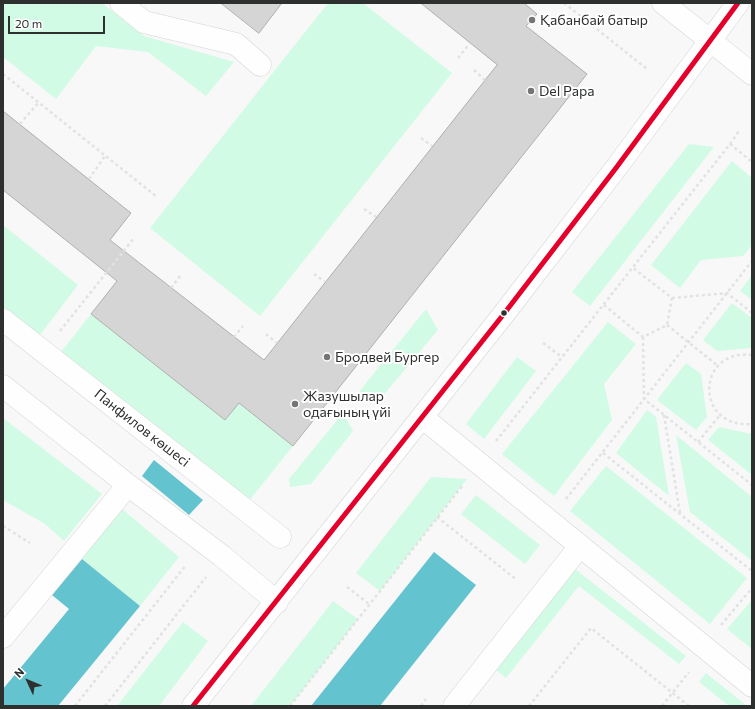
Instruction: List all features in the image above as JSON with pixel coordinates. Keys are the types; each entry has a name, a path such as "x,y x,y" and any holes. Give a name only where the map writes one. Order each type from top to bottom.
{"street":[{"path":"121,3 144,22 236,44 260,64"},
{"path":"663,3 752,74"},
{"path":"193,706 277,602 502,315 611,174 738,3"},
{"name":"Панфилов көшесі","path":"3,320 280,537"},
{"path":"3,386 128,485 222,556 277,602"},
{"path":"422,417 752,686"},
{"path":"3,637 128,485"},
{"path":"454,706 580,546"}],"path":[{"path":"564,3 647,68"},
{"path":"458,58 470,43"},
{"path":"474,70 485,80"},
{"path":"3,74 157,197"},
{"path":"20,124 39,102"},
{"path":"290,706 739,131"},
{"path":"421,138 432,146"},
{"path":"730,144 752,162"},
{"path":"89,179 105,156"},
{"path":"364,209 376,218"},
{"path":"44,352 134,238"},
{"path":"550,521 752,261"},
{"path":"633,268 672,298 727,294 752,313"},
{"path":"314,274 325,282"},
{"path":"171,288 180,276"},
{"path":"667,325 672,298"},
{"path":"604,305 643,337 644,399"},
{"path":"667,325 718,366"},
{"path":"643,337 667,325"},
{"path":"234,337 243,326"},
{"path":"266,334 277,343"},
{"path":"543,343 562,357"},
{"path":"752,354 731,356 718,366 709,382 709,394 712,406 720,415 729,422 741,425 752,424"},
{"path":"644,399 752,485"},
{"path":"664,414 680,513"},
{"path":"698,442 720,415"},
{"path":"603,453 752,570"},
{"path":"437,517 519,582"},
{"path":"3,526 30,543"},
{"path":"76,706 190,560"},
{"path":"105,706 208,575"},
{"path":"347,587 369,604"},
{"path":"662,706 707,650 720,627 752,588"},
{"path":"529,706 591,628 689,706"},
{"path":"420,706 430,694"}],"green space":[{"path":"3,3 102,3 144,36 234,62 206,96 148,52 96,46 56,99 3,57"},
{"path":"328,3 363,3 452,73 260,316 150,228"},
{"path":"689,144 714,147 590,306 572,292"},
{"path":"732,161 752,178 752,245 743,256 701,260 680,288 651,265"},
{"path":"3,225 78,285 40,335 3,307"},
{"path":"752,275 752,300 740,291"},
{"path":"732,303 752,318 752,348 717,351 703,340"},
{"path":"426,309 438,330 381,398 358,393"},
{"path":"91,314 225,420 239,403 293,446 248,502 61,352"},
{"path":"608,322 636,344 604,384 612,420 554,496 502,454"},
{"path":"517,357 536,371 484,439 466,424"},
{"path":"686,363 701,374 707,417 696,430 657,400"},
{"path":"647,410 656,417 669,496 616,453"},
{"path":"343,413 353,431 311,484 290,487 289,479"},
{"path":"3,418 102,494 64,541 45,524 3,500"},
{"path":"719,427 752,434 752,475 708,440"},
{"path":"676,435 752,497 752,561 690,512"},
{"path":"606,466 747,578 710,624 570,511"},
{"path":"431,477 467,479 380,591 356,573"},
{"path":"476,495 540,545 525,564 461,514"},
{"path":"121,508 179,557 140,606 82,559"},
{"path":"575,569 686,656 679,664 579,586 506,678 496,670"},
{"path":"752,600 752,649 727,629"},
{"path":"333,601 358,619 290,706 251,706"},
{"path":"183,622 208,641 159,706 117,706"},
{"path":"706,673 747,706 729,706 699,682"}],"water":[{"path":"154,460 203,500 189,515 142,476"},
{"path":"434,552 476,585 380,706 311,706"},
{"path":"82,559 140,606 58,706 3,706 3,689 69,609 52,595"}],"building":[{"path":"221,3 282,3 259,33"},
{"path":"421,3 524,3 537,14 526,26 587,74 293,446 239,403 225,420 91,314 117,281 3,190 3,111 131,213 110,240 264,360 497,65"}],"transit line":[{"path":"193,706 503,315 616,168 738,3"}],"place":[{"name":"Қабанбай батыр","path":"532,20"},
{"name":"Del Papa","path":"531,91"},
{"name":"Бродвей Бургер","path":"327,357"},
{"name":"Жазушылар одағының үйі","path":"295,404"}]}
